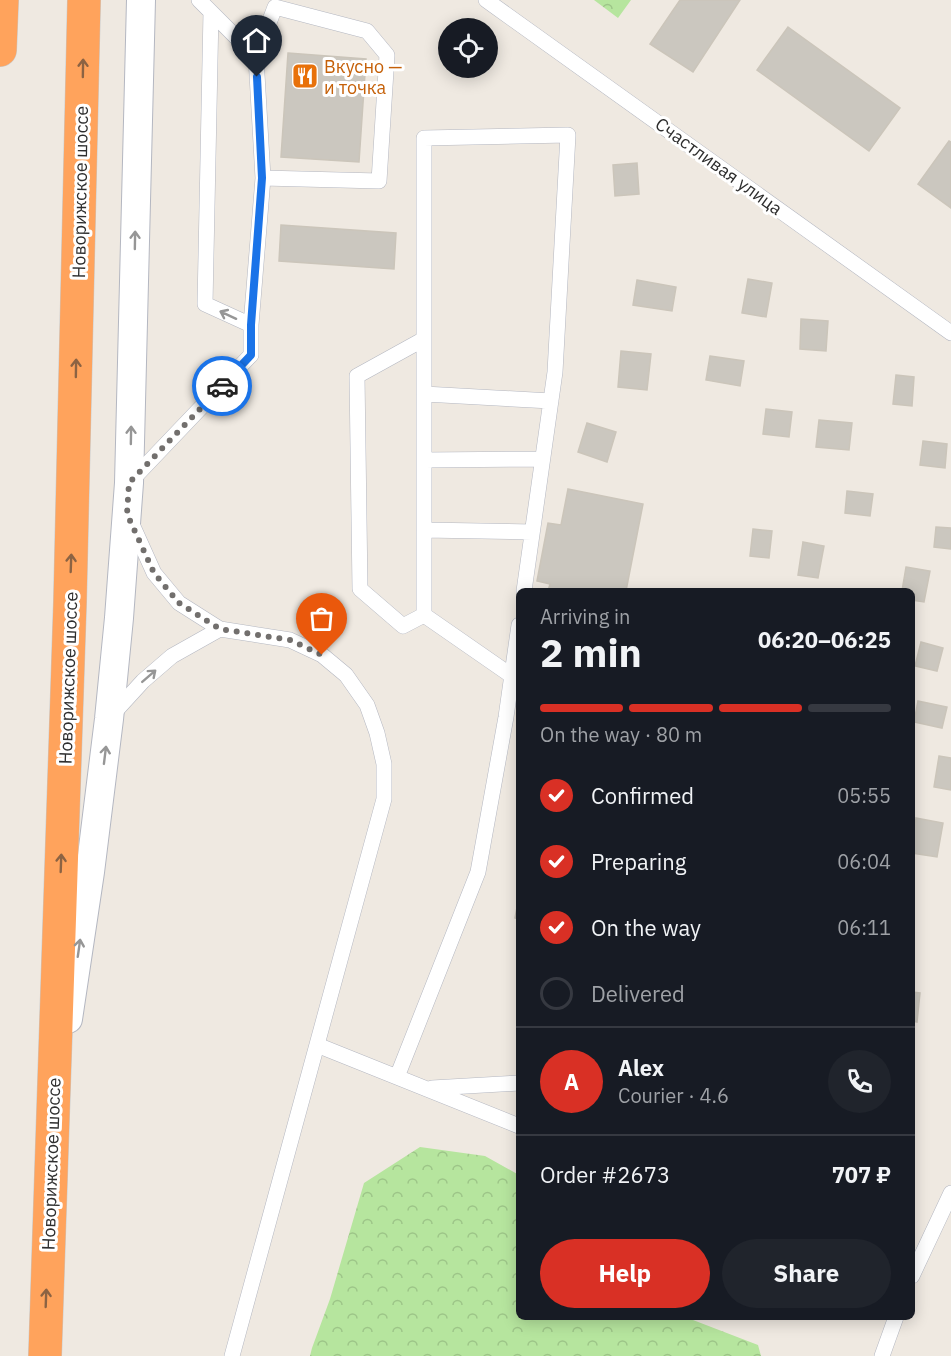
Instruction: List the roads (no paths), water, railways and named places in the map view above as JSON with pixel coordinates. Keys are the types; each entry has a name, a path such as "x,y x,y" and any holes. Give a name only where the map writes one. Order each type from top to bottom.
{"highway":[{"path":"0,50 2,0"},
{"name":"Новорижское шоссе","path":"45,1356 72,556 84,0"}],"street":[{"path":"52,1131 90,872 119,618 129,483 141,0"}],"lane":[{"path":"199,0 256,57"},
{"name":"Счастливая улица","path":"486,0 951,333"},
{"path":"129,483 251,355 251,325 262,178 256,57 275,8 367,31 387,55 379,181 262,178"},
{"path":"211,12 205,304 251,325"},
{"path":"424,615 424,138 568,135 555,372 524,588"},
{"path":"424,339 357,376 360,589 404,626 424,615"},
{"path":"424,394 551,401"},
{"path":"424,460 543,459"},
{"path":"127,514 154,573 179,603 220,629 290,640 322,655 346,675 367,705 377,733 384,764 384,799 232,1356"},
{"path":"424,530 532,532"},
{"path":"424,615 512,676"},
{"path":"109,719 143,681 172,656 220,629"},
{"path":"397,1077 478,872 516,647"},
{"path":"317,1045 516,1124"},
{"path":"426,1089 516,1083"},
{"path":"915,1270 951,1193"},
{"path":"882,1356 895,1320"}],"place":[{"name":"Вкусно — и точка","path":"305,76"}]}
